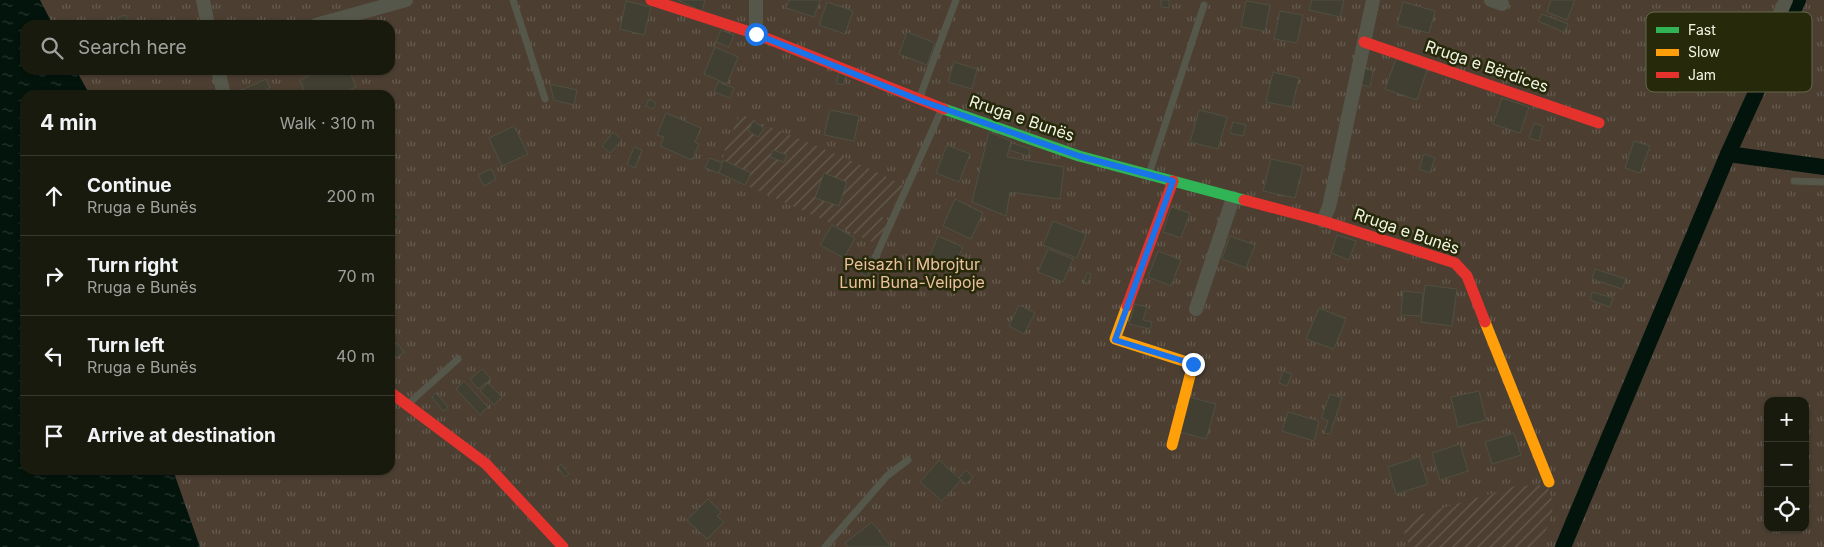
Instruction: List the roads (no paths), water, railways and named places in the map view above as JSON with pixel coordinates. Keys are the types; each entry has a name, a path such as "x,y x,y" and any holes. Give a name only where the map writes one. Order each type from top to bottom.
{"street":[{"path":"203,0 207,20"},
{"path":"334,20 406,0"},
{"name":"Rruga e Bunës","path":"651,0 756,34 919,100 1079,156 1323,221 1455,263 1467,276 1549,482"},
{"path":"756,0 756,34"},
{"path":"1323,221 1329,207 1373,0"},
{"path":"1781,12 1786,0"},
{"name":"Rruga e Bërdices","path":"1364,42 1599,122"},
{"path":"219,75 223,90"},
{"path":"1172,445 1193,364 1115,340 1173,181"},
{"path":"1196,309 1233,198"},
{"path":"395,396 486,464 563,547"}],"lane":[{"path":"513,0 545,99"},
{"path":"919,100 956,0"},
{"path":"1149,174 1204,5"},
{"path":"876,256 942,108"},
{"path":"1794,181 1824,182"},
{"path":"408,405 458,359"},
{"path":"825,547 887,476 908,460"}],"water":[{"path":"0,0 40,0 50,20 20,20 20,75 79,75 87,90 20,90 20,475 175,475 200,547 0,547"}],"waterway":[{"path":"1793,12 1798,0"},
{"path":"1563,547 1728,154 1756,92"},
{"path":"1728,154 1824,167"}],"park label":[{"name":"Peisazh i Mbrojtur Lumi Buna-Velipoje","path":"912,273"}]}
